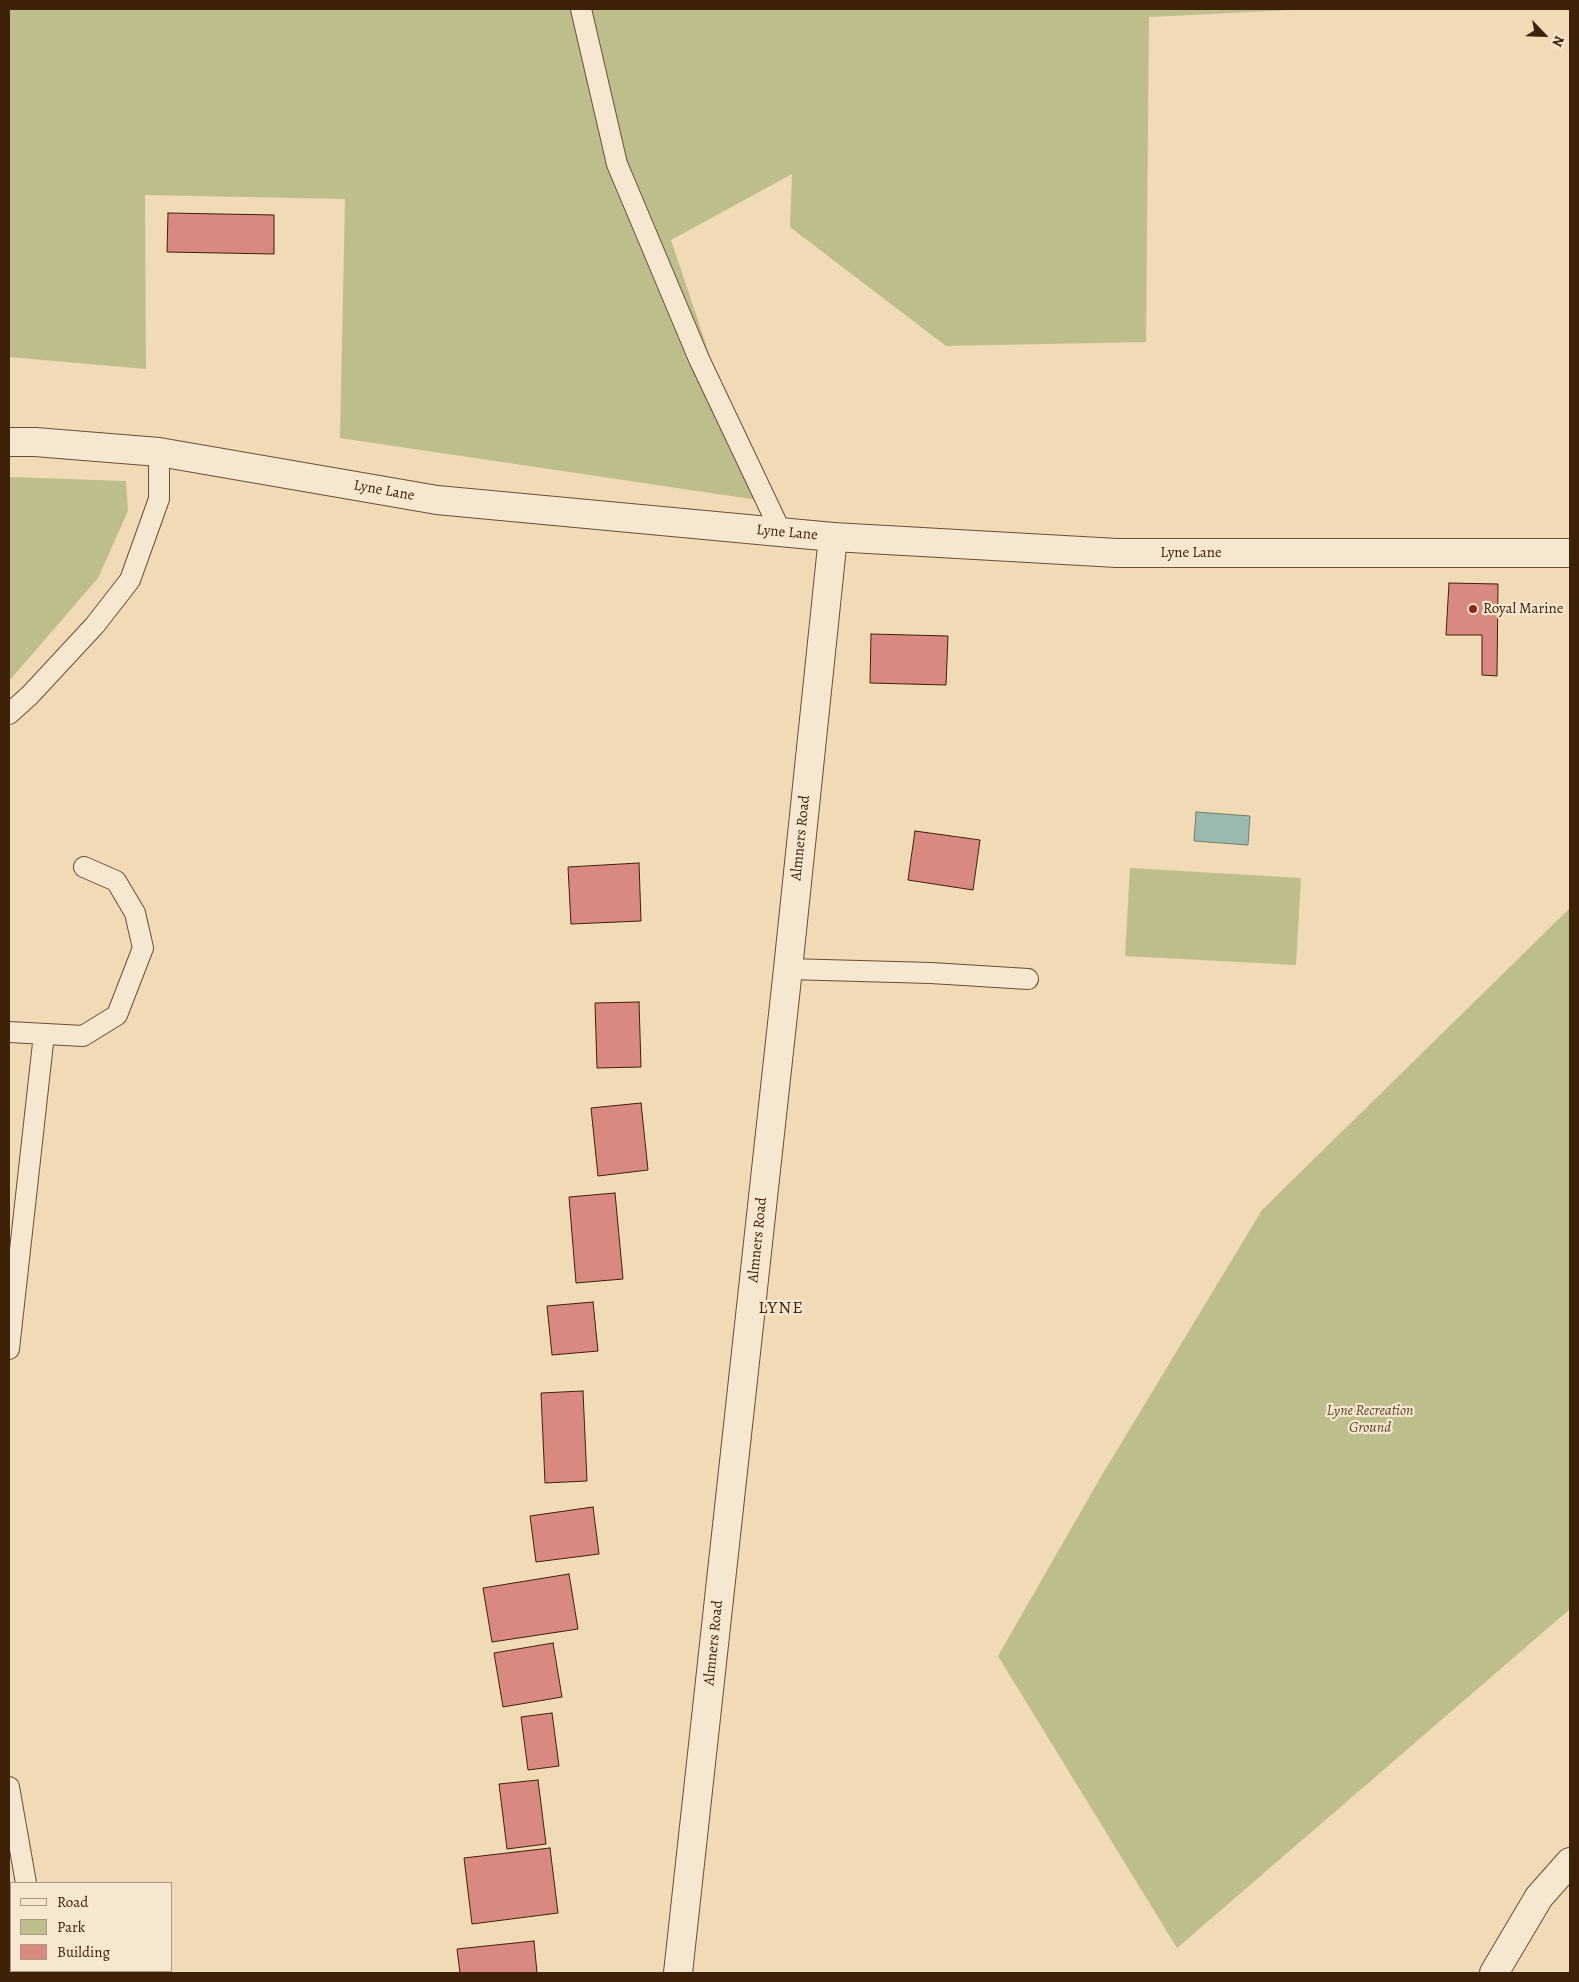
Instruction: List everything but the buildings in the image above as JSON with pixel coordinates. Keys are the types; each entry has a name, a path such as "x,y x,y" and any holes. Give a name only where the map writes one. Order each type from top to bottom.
{"street":[{"name":"Lyne Lane","path":"9,442 35,442 159,452 437,500 833,537 1117,553 1570,553"},
{"name":"Almners Road","path":"678,1973 788,969 833,537"},
{"path":"1494,1973 1540,1897 1570,1862"}],"lane":[{"path":"581,9 617,164 699,359 781,532"},
{"path":"9,714 30,695 95,625 130,580 159,499 159,452"},
{"path":"9,1032 83,1036 117,1015 143,948 135,913 116,881 84,867"},
{"path":"788,969 931,973 1028,979"},
{"path":"9,1349 44,1034"},
{"path":"9,1787 26,1882"}],"green space":[{"path":"9,9 1312,9 1149,17 1146,342 946,346 790,227 792,174 671,240 758,500 340,438 345,199 145,195 146,369 9,357"},
{"path":"9,477 126,481 128,511 98,578 9,681"},
{"path":"1130,868 1301,878 1296,965 1125,956"},
{"name":"Lyne Recreation Ground","path":"1570,908 1570,1609 1177,1948 998,1656 1099,1480 1262,1210"}],"water":[{"path":"1196,812 1250,816 1248,845 1194,841"}],"place":[{"name":"Royal Marine","path":"1473,609"}],"district":[{"name":"LYNE","path":"781,1309"}]}
